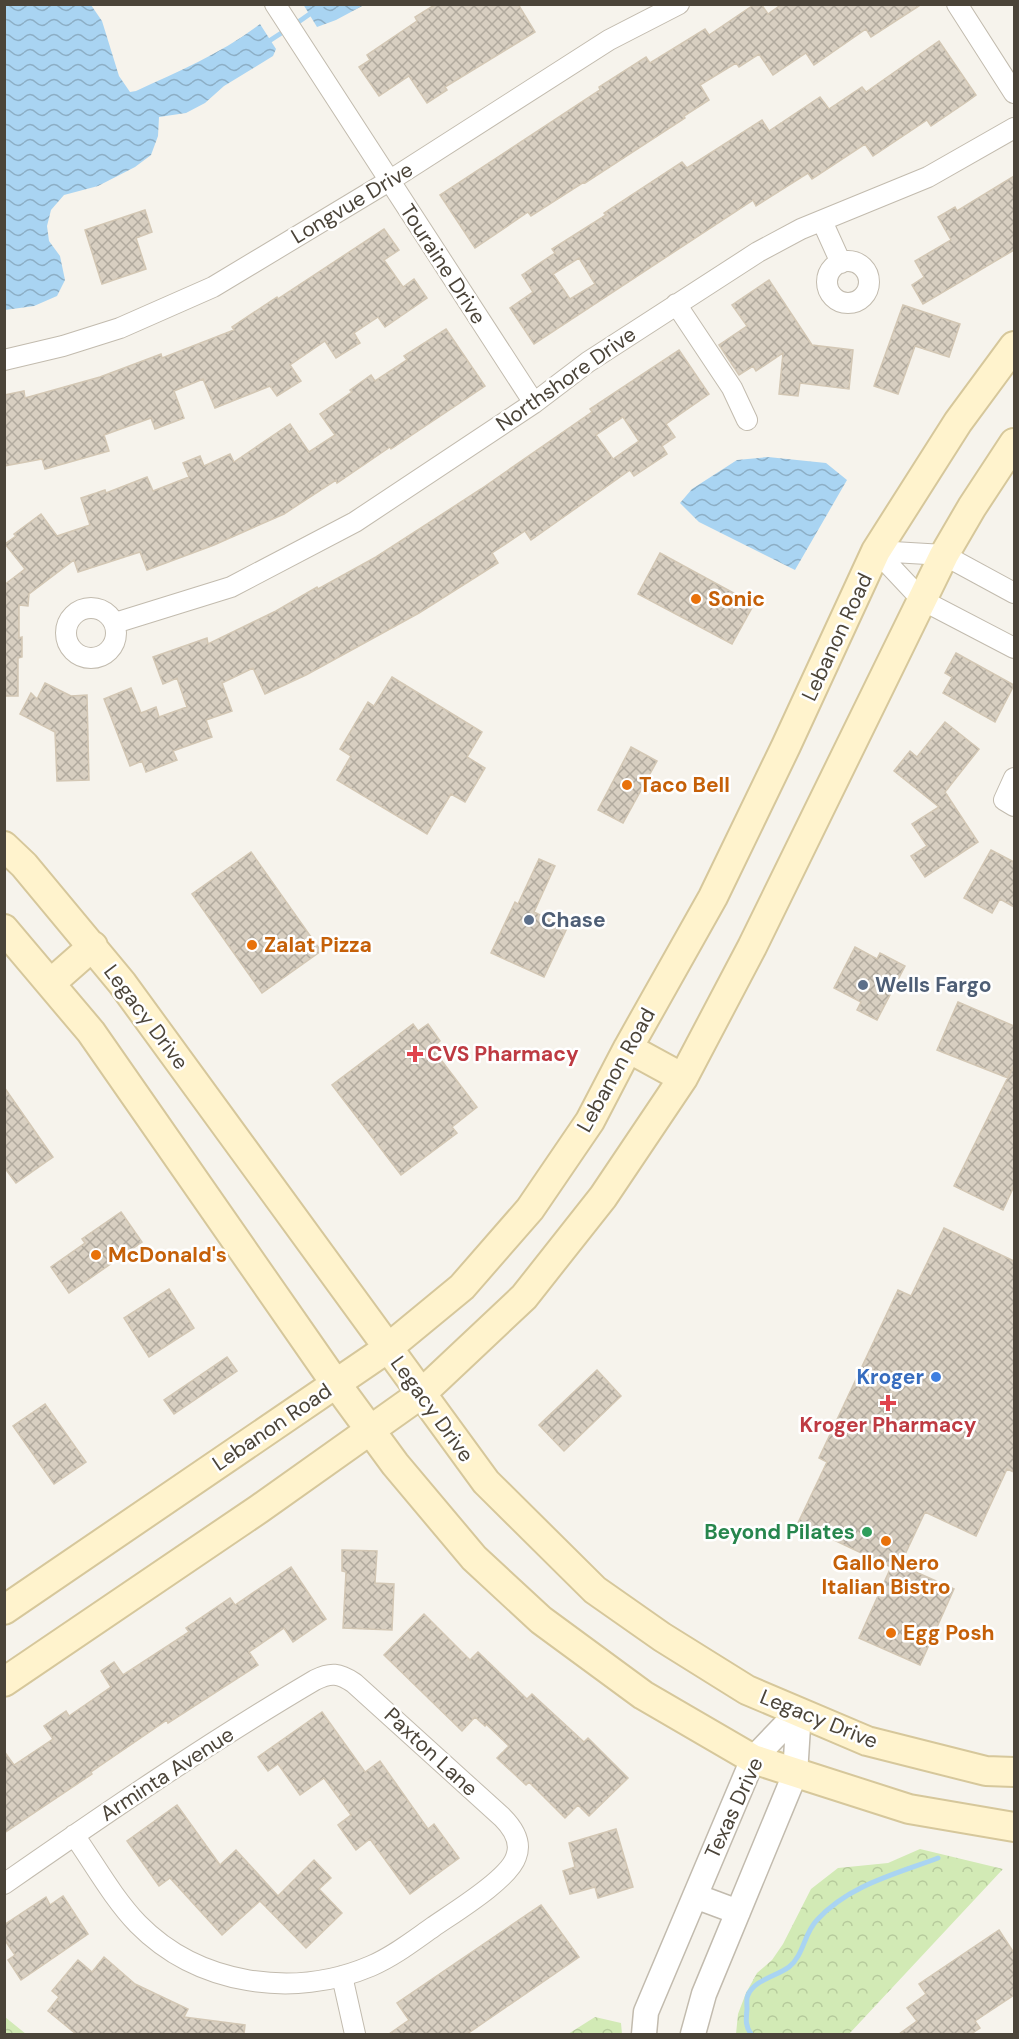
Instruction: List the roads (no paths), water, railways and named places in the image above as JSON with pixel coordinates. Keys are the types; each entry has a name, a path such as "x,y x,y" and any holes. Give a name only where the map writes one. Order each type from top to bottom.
{"main road":[{"name":"Lebanon Road","path":"4,1610 388,1348 462,1287 530,1209 590,1120 713,897 786,746 876,550 958,422 1014,346"},
{"path":"4,1683 421,1394 524,1297 603,1197 683,1078 752,947 944,555 1014,443"},
{"name":"Legacy Drive","path":"4,846 24,865 93,946 129,993 486,1482 595,1590 662,1637 747,1690 867,1740 986,1772 1014,1772"},
{"path":"4,929 91,1032 395,1464 474,1558 541,1620 643,1695 753,1759 909,1809 1014,1827"},
{"path":"51,983 93,946"},
{"path":"628,1048 683,1078"}],"street":[{"name":"Longvue Drive","path":"4,360 63,346 120,328 213,287 389,181 609,40 679,4"},
{"path":"957,4 1014,93"},
{"name":"Touraine Drive","path":"278,8 534,403"},
{"name":"Northshore Drive","path":"115,623 231,587 355,522 534,403 588,362 758,252 822,221 928,177 1014,128"},
{"path":"822,221 841,263"},
{"path":"676,304 732,388 747,420"},
{"path":"876,550 944,555 1014,593"},
{"path":"876,550 922,600 1014,648"},
{"path":"1009,803 1014,778"},
{"name":"Arminta Avenue","path":"4,1884 134,1794 320,1677 334,1673"},
{"name":"Paxton Lane","path":"334,1673 354,1683 370,1697 508,1824 518,1841 518,1854 515,1861 500,1878 394,1954 371,1966 342,1976"},
{"name":"Texas Drive","path":"646,2032 646,2012 753,1759 798,1711"},
{"name":"Texas Drive","path":"693,2034 704,1994 795,1774 798,1711"},
{"path":"74,1835 130,1915 162,1944 187,1960 232,1978 261,1983 301,1983 342,1976 356,2034"},
{"path":"695,1896 738,1912"}],"water":[{"path":"303,4 364,4 364,5 317,27"},
{"path":"4,5 91,5 102,21 119,76 130,92 200,61 231,44 260,24 276,49 273,56 224,86 205,103 186,113 159,117 158,136 151,155 135,167 98,186 64,195 51,210 47,226 49,241 60,256 65,280 57,296 34,306 5,310"},
{"path":"768,457 826,463 847,480 795,570 699,522 680,503 692,489 737,460"}],"waterway":[{"path":"294,25 324,4"},
{"path":"266,43 286,30"},
{"path":"751,2034 746,2019 747,1998 751,1990 794,1962 817,1920 858,1889 938,1858"}],"place":[{"name":"Sonic","path":"696,599"},
{"name":"Taco Bell","path":"627,785"},
{"name":"Chase","path":"529,920"},
{"name":"Zalat Pizza","path":"252,945"},
{"name":"Wells Fargo","path":"863,985"},
{"name":"CVS Pharmacy","path":"415,1054"},
{"name":"McDonald's","path":"96,1255"},
{"name":"Kroger","path":"936,1377"},
{"name":"Kroger Pharmacy","path":"888,1403"},
{"name":"Beyond Pilates","path":"867,1532"},
{"name":"Gallo Nero Italian Bistro","path":"886,1541"},
{"name":"Egg Posh","path":"891,1633"}]}
